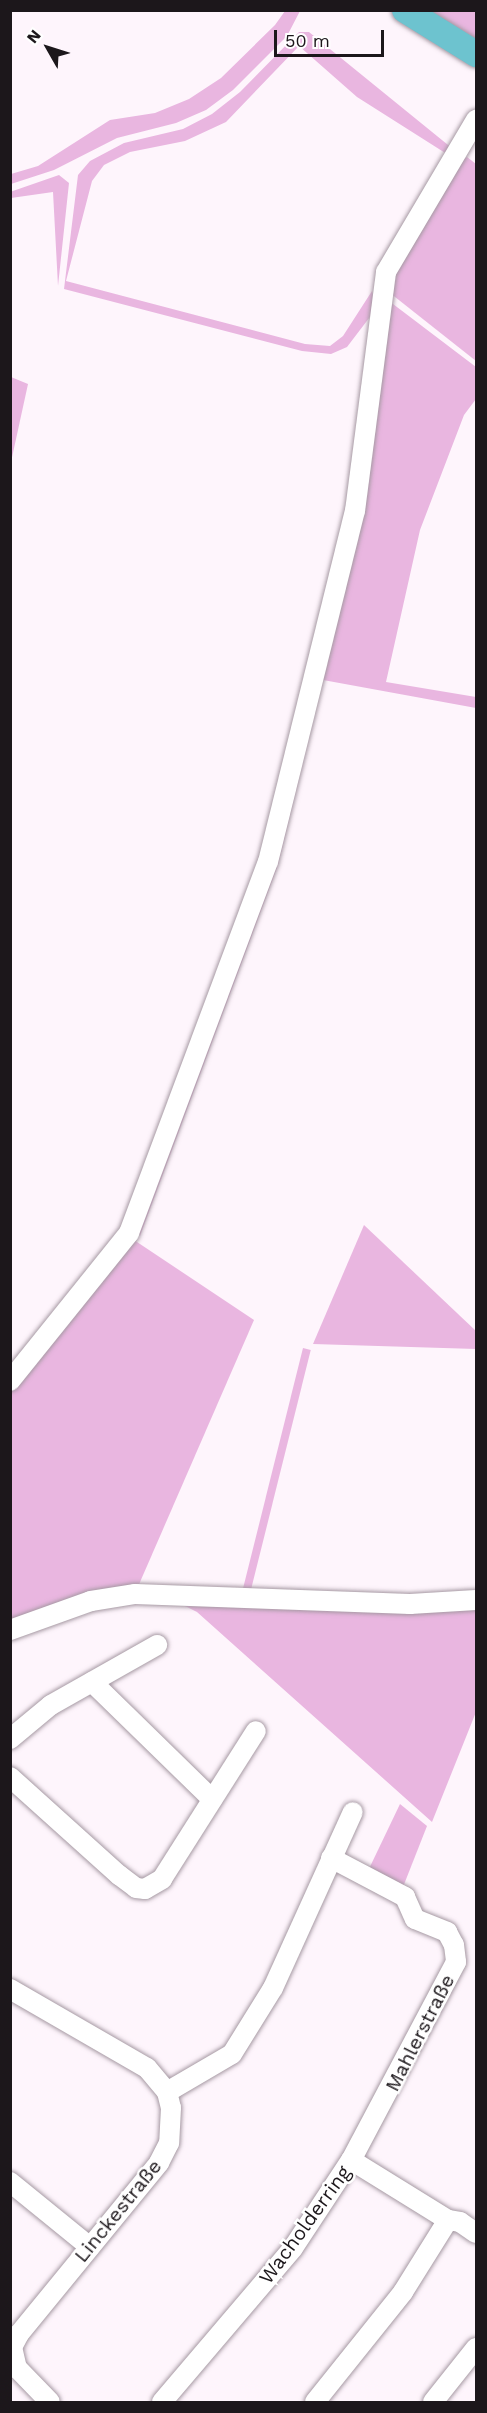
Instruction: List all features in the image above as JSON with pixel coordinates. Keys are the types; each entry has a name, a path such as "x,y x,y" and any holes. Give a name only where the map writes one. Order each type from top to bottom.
{"main road":[{"path":"405,10 477,54"}],"street":[{"path":"10,1381 129,1233 268,862 355,511 386,272 477,120"},
{"path":"10,1630 92,1601 135,1594 410,1604 477,1600"},
{"path":"10,1739 51,1705 157,1645"},
{"path":"92,1682 212,1799"},
{"path":"10,1777 136,1888 145,1889 162,1879 256,1731"},
{"path":"10,1989 147,2068 167,2092 232,2054 273,1988 353,1812"},
{"name":"Mahlerstraße","path":"331,1858 405,1897 415,1919 447,1932 454,1945 456,1962 351,2160"},
{"name":"Linckestraße","path":"11,2356 19,2334 159,2163 172,2126 167,2092"},
{"name":"Wacholderring","path":"162,2403 293,2248 351,2160 448,2220 460,2222 477,2233"},
{"path":"10,2182 90,2247"},
{"path":"315,2403 403,2292 448,2220"},
{"path":"433,2403 477,2348"},
{"path":"11,2356 17,2368 50,2403"}],"shaded area":[{"path":"285,11 300,11 287,36 233,90 206,110 176,123 117,138 54,170 11,184 11,174 38,166 110,120 155,113 189,99 221,78 275,25"},
{"path":"418,11 476,11 476,46"},
{"path":"299,32 309,32 453,149 450,156 357,97 299,46 226,122 185,141 130,152 104,165 92,181 66,281 305,344 330,346 343,336 372,291 376,309 347,347 331,354 302,351 64,289 78,175 90,161 124,143 183,129 212,114 240,92"},
{"path":"467,157 476,164 476,361 390,293 391,272 454,165"},
{"path":"59,175 69,183 58,286 53,192 11,198 10,192"},
{"path":"393,304 476,367 476,399 464,415 420,530 386,682 476,697 476,708 323,680 278,865 140,1236 136,1227 271,862 318,680 385,308"},
{"path":"11,377 28,384 11,462"},
{"path":"364,1225 476,1331 476,1349 313,1344"},
{"path":"134,1240 254,1320 137,1589 11,1625 11,1385"},
{"path":"303,1348 311,1350 250,1595 242,1593"},
{"path":"169,1598 476,1606 476,1712 432,1822 197,1612"},
{"path":"400,1804 427,1826 403,1887 367,1873"}]}
